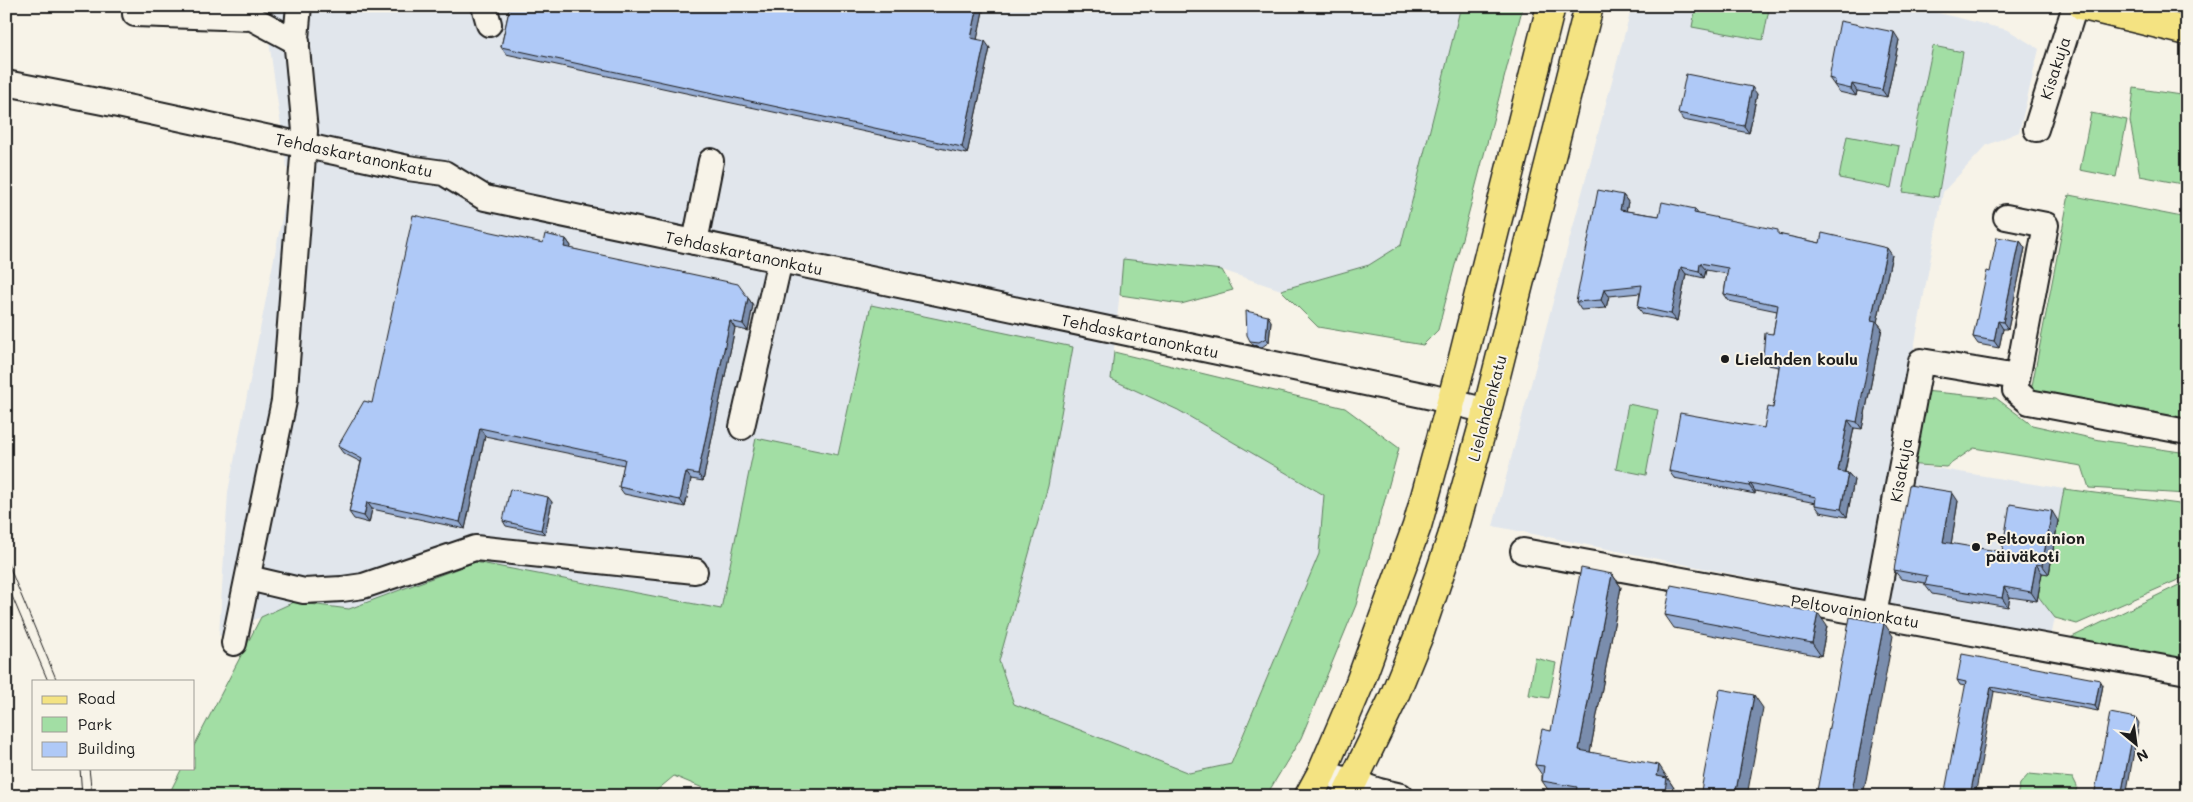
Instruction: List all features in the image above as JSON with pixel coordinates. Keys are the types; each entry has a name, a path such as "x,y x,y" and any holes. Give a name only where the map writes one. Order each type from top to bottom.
{"main road":[{"path":"1309,796 1322,772 1359,685 1417,526 1452,402 1551,6"},
{"name":"Lielahdenkatu","path":"1350,789 1393,700 1452,537 1487,411 1589,6"},
{"path":"2082,6 2187,31"}],"street":[{"path":"234,643 284,401 305,131 297,42 299,6"},
{"name":"Kisakuja","path":"2036,129 2075,6"},
{"path":"135,14 250,12 297,42"},
{"name":"Tehdaskartanonkatu","path":"6,84 304,144 408,168 444,173 485,198 1452,402 1487,411"},
{"path":"695,242 710,161"},
{"path":"2006,217 2046,225 2015,390 2029,402 2187,432"},
{"path":"742,427 780,260"},
{"name":"Kisakuja","path":"1874,615 1921,361 2017,377"},
{"path":"248,578 304,591 342,589 363,586 474,548 695,571"},
{"name":"Peltovainionkatu","path":"1523,551 2187,672"},
{"path":"1322,772 1350,789 1379,791 1401,796"}],"shaded area":[{"path":"264,6 1461,6 1401,245 1369,265 1281,290 1222,270 1123,260 1111,379 1178,410 1324,495 1319,554 1230,764 1189,773 1014,704 999,661 1048,486 871,305 838,455 756,438 721,609 475,562 349,609 294,602 219,636 228,492 289,182"},
{"name":"Lielahden koulu","path":"1632,6 1910,6 2008,30 2039,49 2019,132 1987,145 1943,192 1867,601 1493,526"},
{"name":"Peltovainion päiväkoti","path":"1910,464 2064,489 2049,574 2038,596 2055,618 2051,637 1890,605"}],"green space":[{"path":"1461,6 1523,6 1438,330 1423,345 1318,327 1281,290 1369,265 1401,245"},
{"path":"1696,6 1756,6 1769,9 1763,40 1692,27"},
{"path":"1933,46 1963,52 1938,197 1903,192"},
{"path":"2134,88 2187,96 2187,185 2140,176 2130,121"},
{"path":"2091,113 2127,120 2116,177 2080,170"},
{"path":"1847,136 1899,146 1891,188 1839,178"},
{"path":"2069,195 2187,218 2187,426 2030,396"},
{"path":"1123,259 1222,270 1233,290 1181,304 1120,295"},
{"path":"871,305 1073,347 1048,486 999,661 1014,704 1189,773 1231,764 1319,554 1324,495 1178,410 1111,379 1114,352 1345,408 1399,448 1356,605 1301,738 1266,796 722,796 674,776 650,796 168,796 181,770 195,770 195,744 261,617 294,602 349,609 475,562 721,609 756,438 838,455"},
{"path":"1924,391 1996,398 2032,425 2100,440 2187,453 2187,494 2089,488 2082,466 1974,448 1946,467 1906,464"},
{"path":"1628,404 1658,410 1646,475 1616,469"},
{"path":"2064,489 2187,505 2187,576 2077,624 2055,618 2038,596 2042,573 2049,574"},
{"path":"2187,581 2187,661 2068,639"},
{"path":"1535,658 1556,663 1549,698 1529,695"},
{"path":"2029,774 2073,778 2077,786 2075,796 2017,796 2020,784"}],"building":[{"path":"510,6 978,6 971,38 985,41 962,147 501,47"},
{"path":"1840,21 1894,32 1882,90 1852,84 1851,89 1834,85 1835,80 1829,78"},
{"path":"1686,74 1752,87 1744,126 1678,113"},
{"path":"1598,190 1623,195 1620,210 1659,216 1662,202 1695,209 1694,213 1778,230 1778,234 1820,243 1822,233 1887,248 1871,320 1876,321 1857,422 1848,420 1838,471 1848,473 1841,509 1815,505 1816,497 1750,483 1749,486 1669,471 1680,413 1764,428 1768,407 1773,408 1780,361 1763,358 1765,333 1773,334 1778,305 1724,294 1728,268 1700,263 1699,271 1681,267 1671,314 1638,307 1642,285 1604,289 1601,300 1576,302"},
{"path":"413,215 543,243 545,234 566,239 564,247 738,284 748,298 743,324 730,321 698,474 686,472 680,500 619,487 625,459 480,428 460,522 367,502 364,516 349,512 362,459 338,446 364,401 372,403"},
{"path":"1997,237 2020,241 2003,322 1998,321 1994,341 1973,337 1987,271 1990,272"},
{"path":"1246,311 1268,316 1266,338 1259,342 1250,341 1247,335"},
{"name":"Peltovainion päiväkoti","path":"1909,485 1952,492 1943,542 2002,552 2010,504 2052,511 2042,565 2036,564 2031,592 2004,587 2002,598 1925,585 1927,576 1894,570"},
{"path":"510,489 548,497 541,530 503,521"},
{"path":"1581,568 1612,574 1579,750 1659,765 1657,776 1667,778 1664,796 1623,796 1611,793 1610,796 1575,796 1577,787 1542,781 1544,766 1535,765 1542,729 1551,731"},
{"path":"1671,585 1818,613 1812,643 1665,615"},
{"path":"1850,617 1884,623 1851,796 1816,796"},
{"path":"1962,654 2100,680 2095,706 1991,687 1970,796 1944,796 1966,682 1957,680"},
{"path":"1720,689 1754,695 1735,796 1700,796"},
{"path":"2110,713 2136,718 2121,796 2094,796"}],"tram line":[{"path":"6,559 57,680"},
{"path":"6,582 48,680"},
{"path":"80,770 82,796"},
{"path":"89,770 92,796"}],"place":[{"name":"Lielahden koulu","path":"1725,359"},
{"name":"Peltovainion päiväkoti","path":"1976,547"}]}
